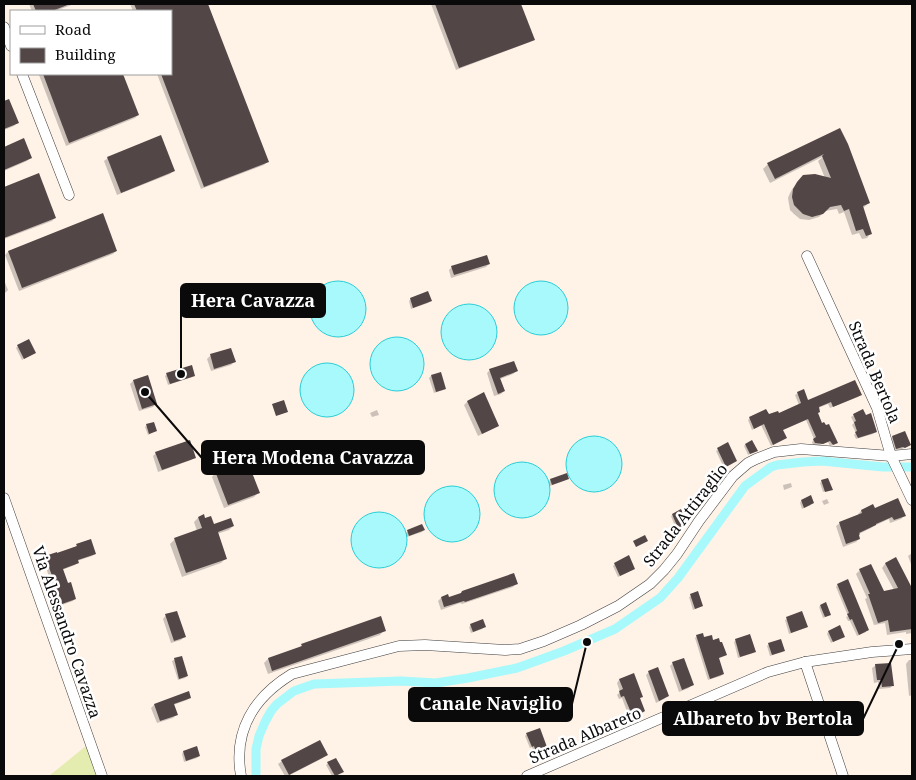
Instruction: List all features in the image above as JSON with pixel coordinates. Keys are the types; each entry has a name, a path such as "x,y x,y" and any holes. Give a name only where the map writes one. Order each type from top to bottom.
{"street":[{"path":"4,27 10,43"},
{"path":"22,75 69,195"},
{"name":"Strada Bertola","path":"807,256 877,408 891,456 912,500"},
{"name":"Strada Attiraglio","path":"241,776 239,751 244,727 251,713 266,693 292,674 407,645 506,650 520,649 544,641 618,606 650,584 664,570 733,476 756,459 774,452 801,449 891,456 912,454"},
{"name":"Via Alessandro Cavazza","path":"4,498 102,776"},
{"name":"Strada Albareto","path":"527,776 768,672 805,662 872,652 912,650"},
{"path":"805,662 843,776"}],"green space":[{"path":"86,746 96,776 49,776"}],"water":[{"path":"338,281 349,283 358,289 364,298 366,309 364,320 358,329 349,335 338,337 327,335 318,329 312,320 310,309 312,298 318,289 327,283"},
{"path":"536,281 546,281 556,285 564,293 568,308 564,323 556,331 546,335 536,335 526,331 518,323 514,313 514,303 518,293 526,285"},
{"path":"469,304 480,306 489,312 495,321 497,332 495,343 489,352 480,358 469,360 458,358 449,352 443,343 441,332 443,321 449,312 458,306"},
{"path":"392,337 402,337 412,341 420,349 424,364 420,379 412,387 402,391 392,391 382,387 374,379 370,369 370,359 374,349 382,341"},
{"path":"322,363 332,363 342,367 350,375 354,390 350,405 342,413 332,417 322,417 312,413 304,405 300,395 300,385 304,375 312,367"},
{"path":"588,436 600,436 610,440 618,448 622,464 618,480 610,488 600,492 588,492 578,488 570,480 566,470 566,458 570,448 578,440"},
{"path":"516,462 528,462 538,466 546,474 550,490 546,506 538,514 528,518 516,518 506,514 498,506 494,496 494,484 498,474 506,466"},
{"path":"452,486 463,488 472,494 478,503 480,514 478,525 472,534 463,540 452,542 441,540 432,534 426,525 424,514 426,503 432,494 441,488"},
{"path":"379,512 390,514 399,520 405,529 407,540 405,551 399,560 390,566 379,568 368,566 359,560 353,551 351,540 353,529 359,520 368,514"}],"building":[{"path":"33,4 70,4 55,10 36,10"},
{"path":"134,4 208,4 269,162 204,187 161,75 172,75 172,10 137,10"},
{"path":"435,4 521,4 535,40 459,68"},
{"path":"43,75 123,75 139,115 69,143"},
{"path":"9,99 19,123 4,129 4,101"},
{"path":"840,128 870,203 863,206 872,234 866,236 863,229 856,231 849,209 844,211 841,205 830,207 823,214 812,217 803,214 794,205 793,189 803,175 815,174 831,178 822,156 824,154 775,179 767,163"},
{"path":"161,135 175,171 121,193 107,157"},
{"path":"24,138 32,158 4,170 4,147"},
{"path":"39,173 56,218 4,238 4,187"},
{"path":"103,213 117,251 22,288 8,251"},
{"path":"487,255 490,264 454,275 451,266"},
{"path":"428,291 432,301 413,308 410,298"},
{"path":"29,339 36,353 24,359 17,345"},
{"path":"231,348 236,362 214,369 210,354"},
{"path":"514,361 518,371 500,378 505,391 498,394 489,369"},
{"path":"192,365 195,376 170,384 166,373"},
{"path":"441,372 446,389 436,392 431,375"},
{"path":"148,375 157,404 142,409 133,380"},
{"path":"855,380 862,395 833,407 831,402 819,407 820,412 818,413 822,423 829,424 838,443 833,445 830,441 823,444 815,443 813,439 816,437 808,419 783,430 787,438 773,445 764,424 754,429 749,417 766,409 769,414 778,411 779,413 801,403 797,392 804,389 808,400"},
{"path":"484,392 499,426 482,434 467,401"},
{"path":"284,400 288,412 276,416 272,404"},
{"path":"863,409 866,415 871,413 877,432 858,438 855,432 857,431 854,422 856,421 853,414"},
{"path":"154,422 157,431 149,434 146,424"},
{"path":"905,431 911,445 896,449 892,436"},
{"path":"190,440 196,458 162,470 155,452"},
{"path":"752,440 758,451 750,454 745,444"},
{"path":"728,442 737,461 726,467 717,448"},
{"path":"247,460 260,493 228,505 215,471"},
{"path":"567,473 569,479 552,485 550,479"},
{"path":"828,478 833,490 825,492 821,480"},
{"path":"811,495 814,503 804,508 801,500"},
{"path":"898,498 906,516 894,520 892,517 876,524 859,533 860,539 846,544 839,522 862,513 861,510 873,504 875,508"},
{"path":"681,509 688,524 678,528 672,514"},
{"path":"204,514 205,518 211,516 214,524 231,518 234,526 218,532 227,559 186,573 174,538 202,528 198,517"},
{"path":"422,524 425,530 409,536 407,530"},
{"path":"645,535 648,541 636,547 633,541"},
{"path":"91,539 96,554 78,560 79,563 63,569 68,583 71,582 76,599 62,604 45,556 77,546 76,544"},
{"path":"629,555 635,569 620,576 614,563"},
{"path":"896,557 912,588 912,629 890,632 888,620 878,623 868,594 870,594 859,569 871,564 884,591 898,588 885,563"},
{"path":"514,573 518,584 444,607 441,597 448,594 449,597"},
{"path":"848,579 869,630 859,635 852,619 850,620 847,614 849,613 837,584"},
{"path":"698,591 703,606 695,609 690,594"},
{"path":"826,602 831,615 825,617 820,605"},
{"path":"177,611 186,637 174,641 165,614"},
{"path":"802,611 808,627 791,633 786,617"},
{"path":"381,616 386,631 272,671 268,658 302,646 301,644"},
{"path":"483,619 486,627 473,632 470,624"},
{"path":"840,625 845,637 833,642 828,631"},
{"path":"703,633 704,637 712,635 713,640 719,638 727,655 719,658 724,674 710,679 696,635"},
{"path":"750,634 756,652 740,657 735,639"},
{"path":"781,639 785,651 772,655 768,643"},
{"path":"182,656 188,676 179,679 174,658"},
{"path":"684,658 694,685 682,690 672,662"},
{"path":"891,663 894,686 882,687 881,680 877,680 875,664"},
{"path":"658,667 669,696 659,701 648,671"},
{"path":"634,673 643,697 640,698 645,711 632,715 624,696 621,697 619,691 623,689 619,679"},
{"path":"189,691 191,698 174,704 178,715 160,721 154,704"},
{"path":"540,728 547,747 536,752 526,733"},
{"path":"320,740 328,755 289,775 281,760"},
{"path":"197,746 200,756 186,761 183,751"},
{"path":"336,758 344,772 335,776 327,762"}],"waterway":[{"path":"256,776 256,749 265,722 277,704 294,691 314,684 401,681 436,683 517,668 564,651 615,629 660,598 678,578 745,486 771,467 822,461 883,467 912,467"}],"place":[{"name":"Hera Cavazza","path":"181,374"},
{"name":"Hera Modena Cavazza","path":"145,392"},
{"name":"Canale Naviglio","path":"587,642"},
{"name":"Albareto bv Bertola","path":"899,644"}]}
